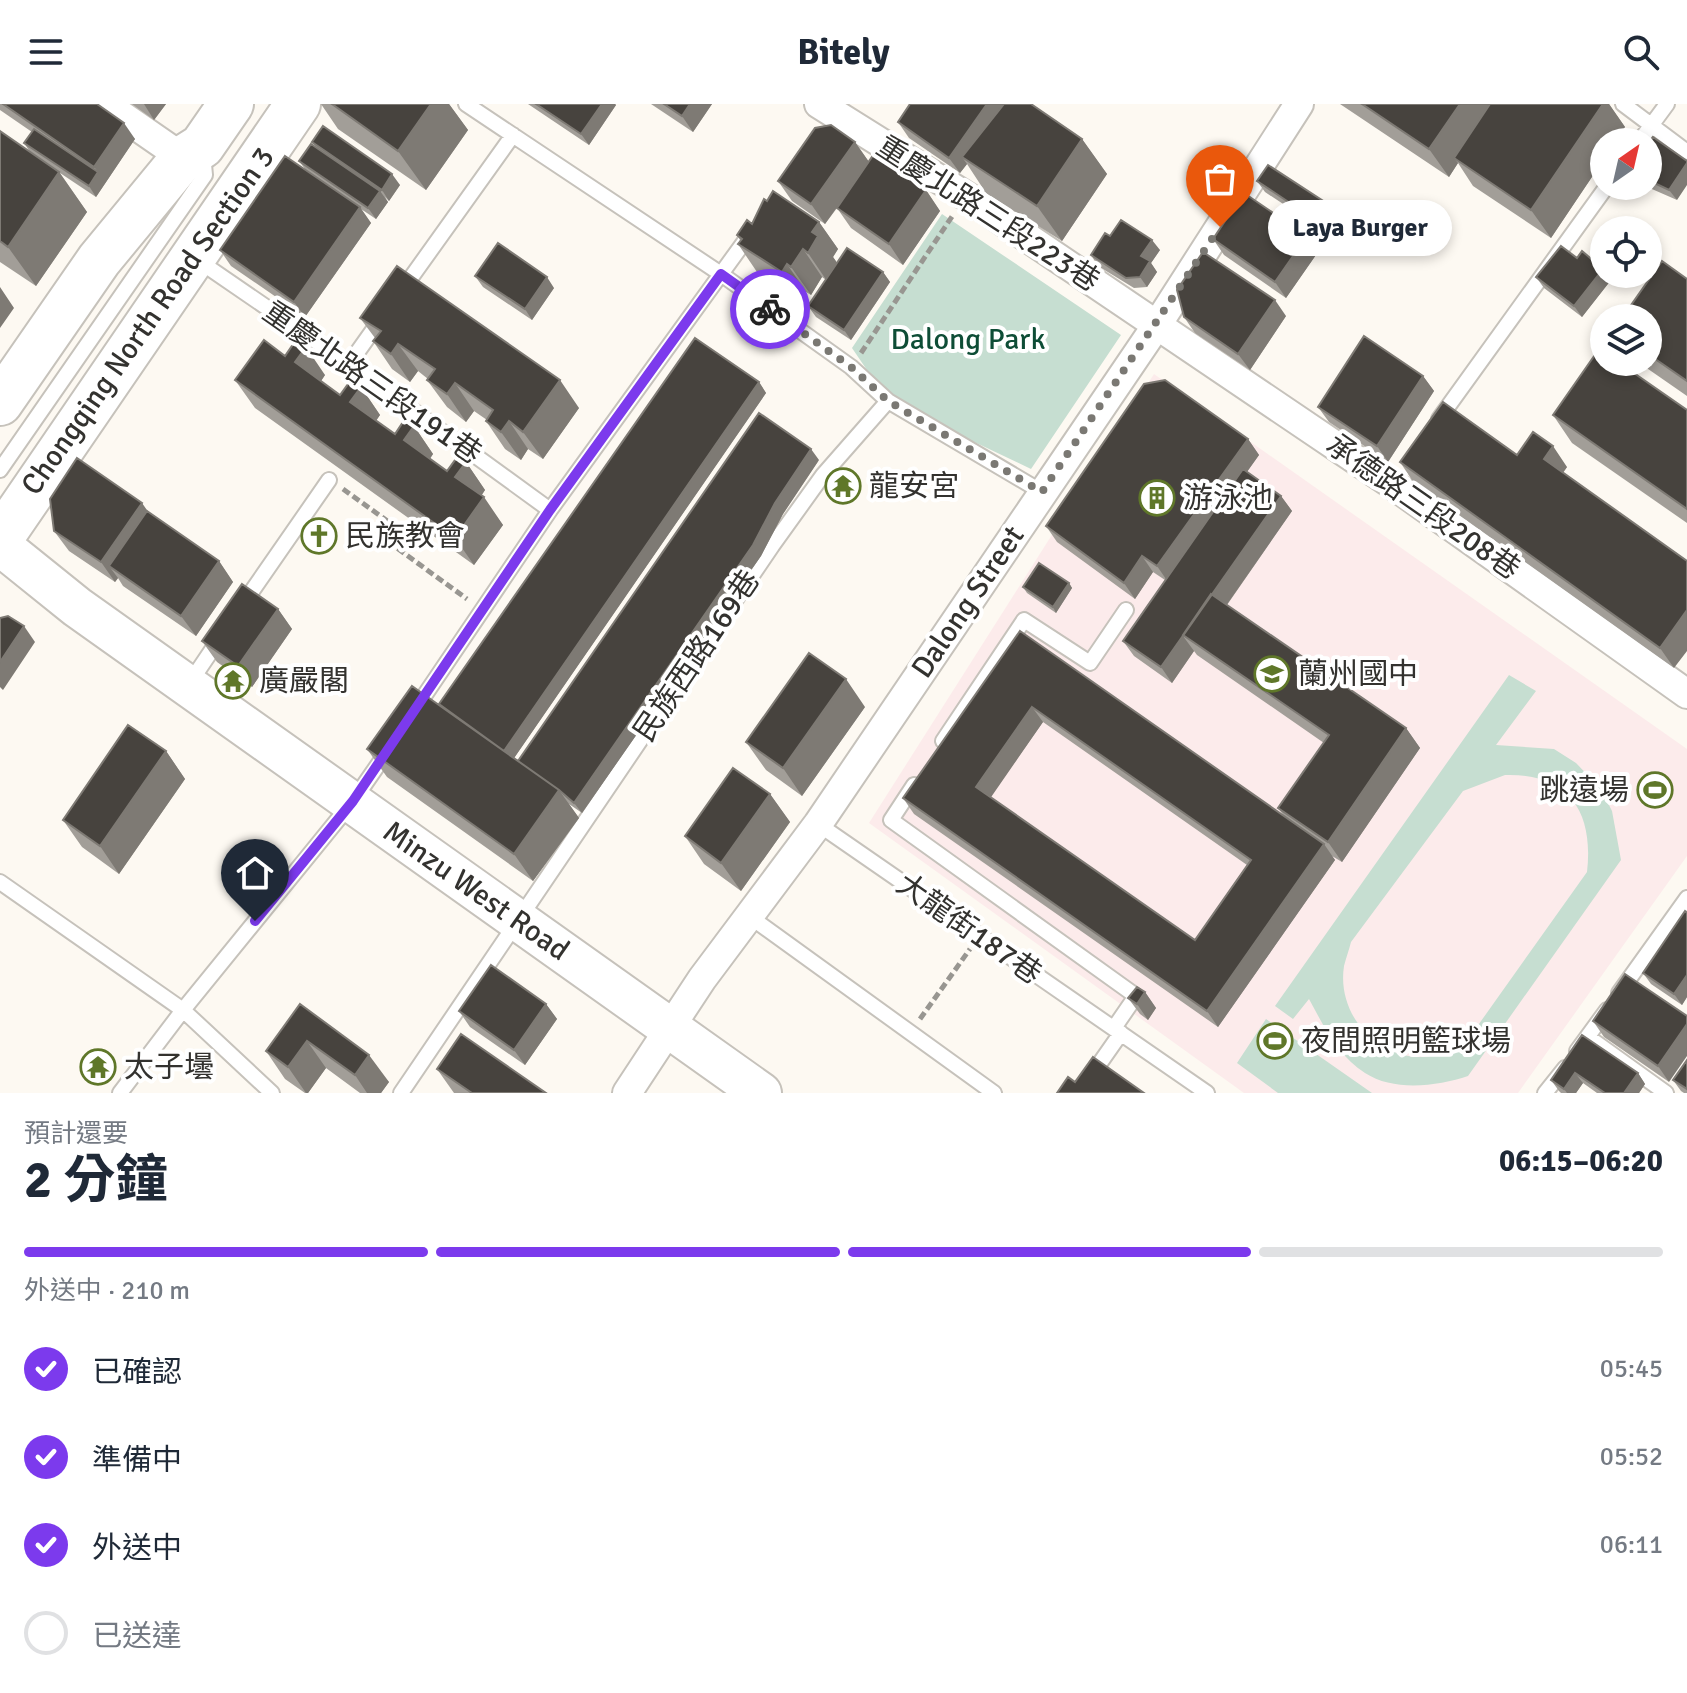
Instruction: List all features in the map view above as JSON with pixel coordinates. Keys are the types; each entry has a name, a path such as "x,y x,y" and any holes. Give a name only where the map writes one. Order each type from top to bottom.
{"main road":[{"name":"Chongqing North Road Section 3","path":"0,403 99,260 231,104"},
{"name":"Chongqing North Road Section 3","path":"0,539 298,104"}],"street":[{"path":"105,104 192,152"},
{"name":"Dalong Street","path":"627,1093 669,1027 818,824 1157,325 1299,104"},
{"name":"重慶北路三段223巷","path":"831,113 970,190 1157,325"},
{"name":"承德路三段208巷","path":"1157,325 1397,478 1685,689"},
{"name":"Minzu West Road","path":"0,545 77,607 761,1093"}],"lane":[{"path":"466,104 721,274 851,367 888,401 1042,492"},
{"path":"1623,104 1687,152"},
{"path":"1649,128 1667,104"},
{"path":"349,364 513,135"},
{"path":"0,470 205,175 192,152"},
{"path":"1429,432 1597,200"},
{"path":"120,1093 183,1010 353,801 550,510 756,225"},
{"name":"重慶北路三段191巷","path":"193,256 349,364 550,510"},
{"name":"民族西路169巷","path":"401,1093 772,546 823,475 888,401"},
{"path":"188,685 329,480"},
{"path":"1079,1093 1136,996 891,820 1024,620 1090,663 1126,610"},
{"name":"大龍街187巷","path":"818,824 1207,1093"},
{"path":"0,882 183,1010 272,1093"},
{"path":"1545,1093 1687,898"},
{"path":"749,916 994,1093"},
{"path":"1588,1037 1666,1093"}],"path":[{"path":"851,367 970,190"},
{"path":"329,480 400,530 390,543 482,610"},
{"path":"910,1033 979,936"}],"shaded area":[{"name":"蘭州國中","path":"1154,374 1687,749 1687,856 1518,1093 1244,1093 869,823"}],"green space":[{"name":"Dalong Park","path":"942,214 1121,335 1031,469 888,401 852,348"},
{"path":"1509,675 1536,691 1496,745 1554,749 1576,763 1601,789 1612,811 1621,860 1468,1076 1416,1085 1377,1079 1347,1058 1326,1030 1309,999 1293,1019 1275,1006","holes":["1505,775 1546,781 1573,800 1586,831 1587,872 1464,1045 1422,1057 1400,1054 1385,1047 1360,1027 1346,999 1344,966 1351,942 1463,791"]},
{"name":"夜間照明籃球場","path":"1266,1019 1372,1093 1278,1093 1237,1063"}],"building":[{"path":"3,104 97,104 124,123 94,167"},
{"path":"332,104 431,104 398,151"},
{"path":"536,104 602,104 581,134"},
{"path":"664,104 690,104 682,116"},
{"path":"910,104 987,104 949,158 898,122"},
{"path":"1004,104 1031,104 1082,139 1037,206 962,157"},
{"path":"1362,104 1460,104 1429,149"},
{"path":"1490,104 1603,104 1531,210 1454,158"},
{"path":"831,125 855,142 811,204 778,181 815,128"},
{"path":"323,126 392,174 382,190 312,142"},
{"path":"34,129 98,172 89,186 24,143"},
{"path":"0,131 59,172 8,247 0,241"},
{"path":"1662,143 1687,161 1669,190 1662,187"},
{"path":"311,144 380,191 368,208 299,161"},
{"path":"874,154 926,190 889,244 837,208"},
{"path":"285,156 360,207 294,302 220,250"},
{"path":"1268,165 1331,206 1320,223 1257,181"},
{"path":"773,191 819,222 812,232 818,236 808,253 803,249 791,267 787,264 782,272 738,244 742,239 737,235 747,220 752,224 764,199 767,201"},
{"path":"1244,193 1307,236 1275,282 1213,239"},
{"path":"1121,220 1152,240 1141,256 1150,261 1140,277 1126,278 1091,255 1105,233 1110,236"},
{"path":"498,243 547,277 525,309 475,276"},
{"path":"1561,246 1577,258 1582,251 1590,258 1590,286 1574,306 1536,277"},
{"path":"847,248 883,272 844,330 808,306"},
{"path":"1203,252 1275,300 1238,354 1184,317 1177,290"},
{"path":"1662,261 1687,279 1687,381 1662,364 1662,304 1632,304 1643,288 1662,288"},
{"path":"397,266 560,380 523,432 509,421 501,432 486,421 493,410 455,383 447,394 427,380 435,369 398,344 391,354 373,341 381,331 360,318"},
{"path":"1364,336 1423,376 1377,446 1318,407"},
{"path":"695,338 759,382 504,751 439,704"},
{"path":"264,340 285,356 296,340 306,347 295,362 340,395 351,380 361,387 350,402 395,434 405,419 414,426 404,440 447,471 458,456 466,462 455,477 484,497 455,538 235,380"},
{"path":"1590,362 1590,376 1638,376 1687,410 1687,509 1553,415"},
{"name":"游泳池","path":"1165,380 1248,439 1157,566 1142,556 1124,583 1046,526 1144,384"},
{"path":"1443,402 1517,455 1533,432 1553,446 1544,459 1687,561 1687,610 1660,648 1400,462"},
{"path":"759,413 811,449 775,503 753,545 574,803 518,761"},
{"path":"77,458 142,503 101,562 54,531 50,499"},
{"path":"1243,469 1281,496 1161,667 1123,641"},
{"path":"147,511 219,561 181,616 109,566"},
{"path":"1039,563 1069,583 1053,607 1023,587"},
{"path":"242,584 278,609 238,666 202,641"},
{"path":"1211,594 1406,728 1328,842 1278,808 1329,735 1183,635"},
{"path":"8,616 24,626 0,662 0,618"},
{"path":"1020,631 1324,844 1207,1011 903,798","holes":["1032,707 1251,860 1195,940 976,787"]},
{"path":"809,653 846,679 783,768 746,742"},
{"path":"412,686 559,790 514,854 367,749"},
{"path":"128,725 166,751 100,846 63,820"},
{"path":"733,768 770,794 721,863 685,836"},
{"path":"1685,911 1687,975 1674,994 1643,973"},
{"path":"491,965 546,1004 514,1050 459,1011"},
{"path":"1625,974 1687,1016 1687,1024 1658,1066 1593,1021"},
{"path":"1137,987 1145,992 1137,1004 1128,998"},
{"path":"300,1004 369,1055 355,1075 307,1041 288,1067 266,1051"},
{"path":"461,1034 546,1093 472,1093 437,1069"},
{"path":"1582,1035 1638,1073 1624,1093 1605,1093 1575,1073 1564,1089 1551,1080"},
{"path":"1093,1057 1144,1093 1057,1093 1068,1077 1075,1082"},
{"path":"1687,1060 1687,1089 1673,1080"}],"way so far":[{"path":"770,309 851,367 888,401 1042,492 1220,227"}],"place":[{"name":"Laya Burger","path":"1220,227"},
{"name":"龍安宮","path":"843,486"},
{"name":"游泳池","path":"1157,498"},
{"name":"民族教會","path":"319,536"},
{"name":"蘭州國中","path":"1272,674"},
{"name":"廣嚴閣","path":"233,681"},
{"name":"跳遠場","path":"1655,790"},
{"name":"夜間照明籃球場","path":"1275,1041"},
{"name":"太子壜","path":"98,1067"}],"route":[{"path":"255,921 353,801 550,510 721,274 770,309"}]}
